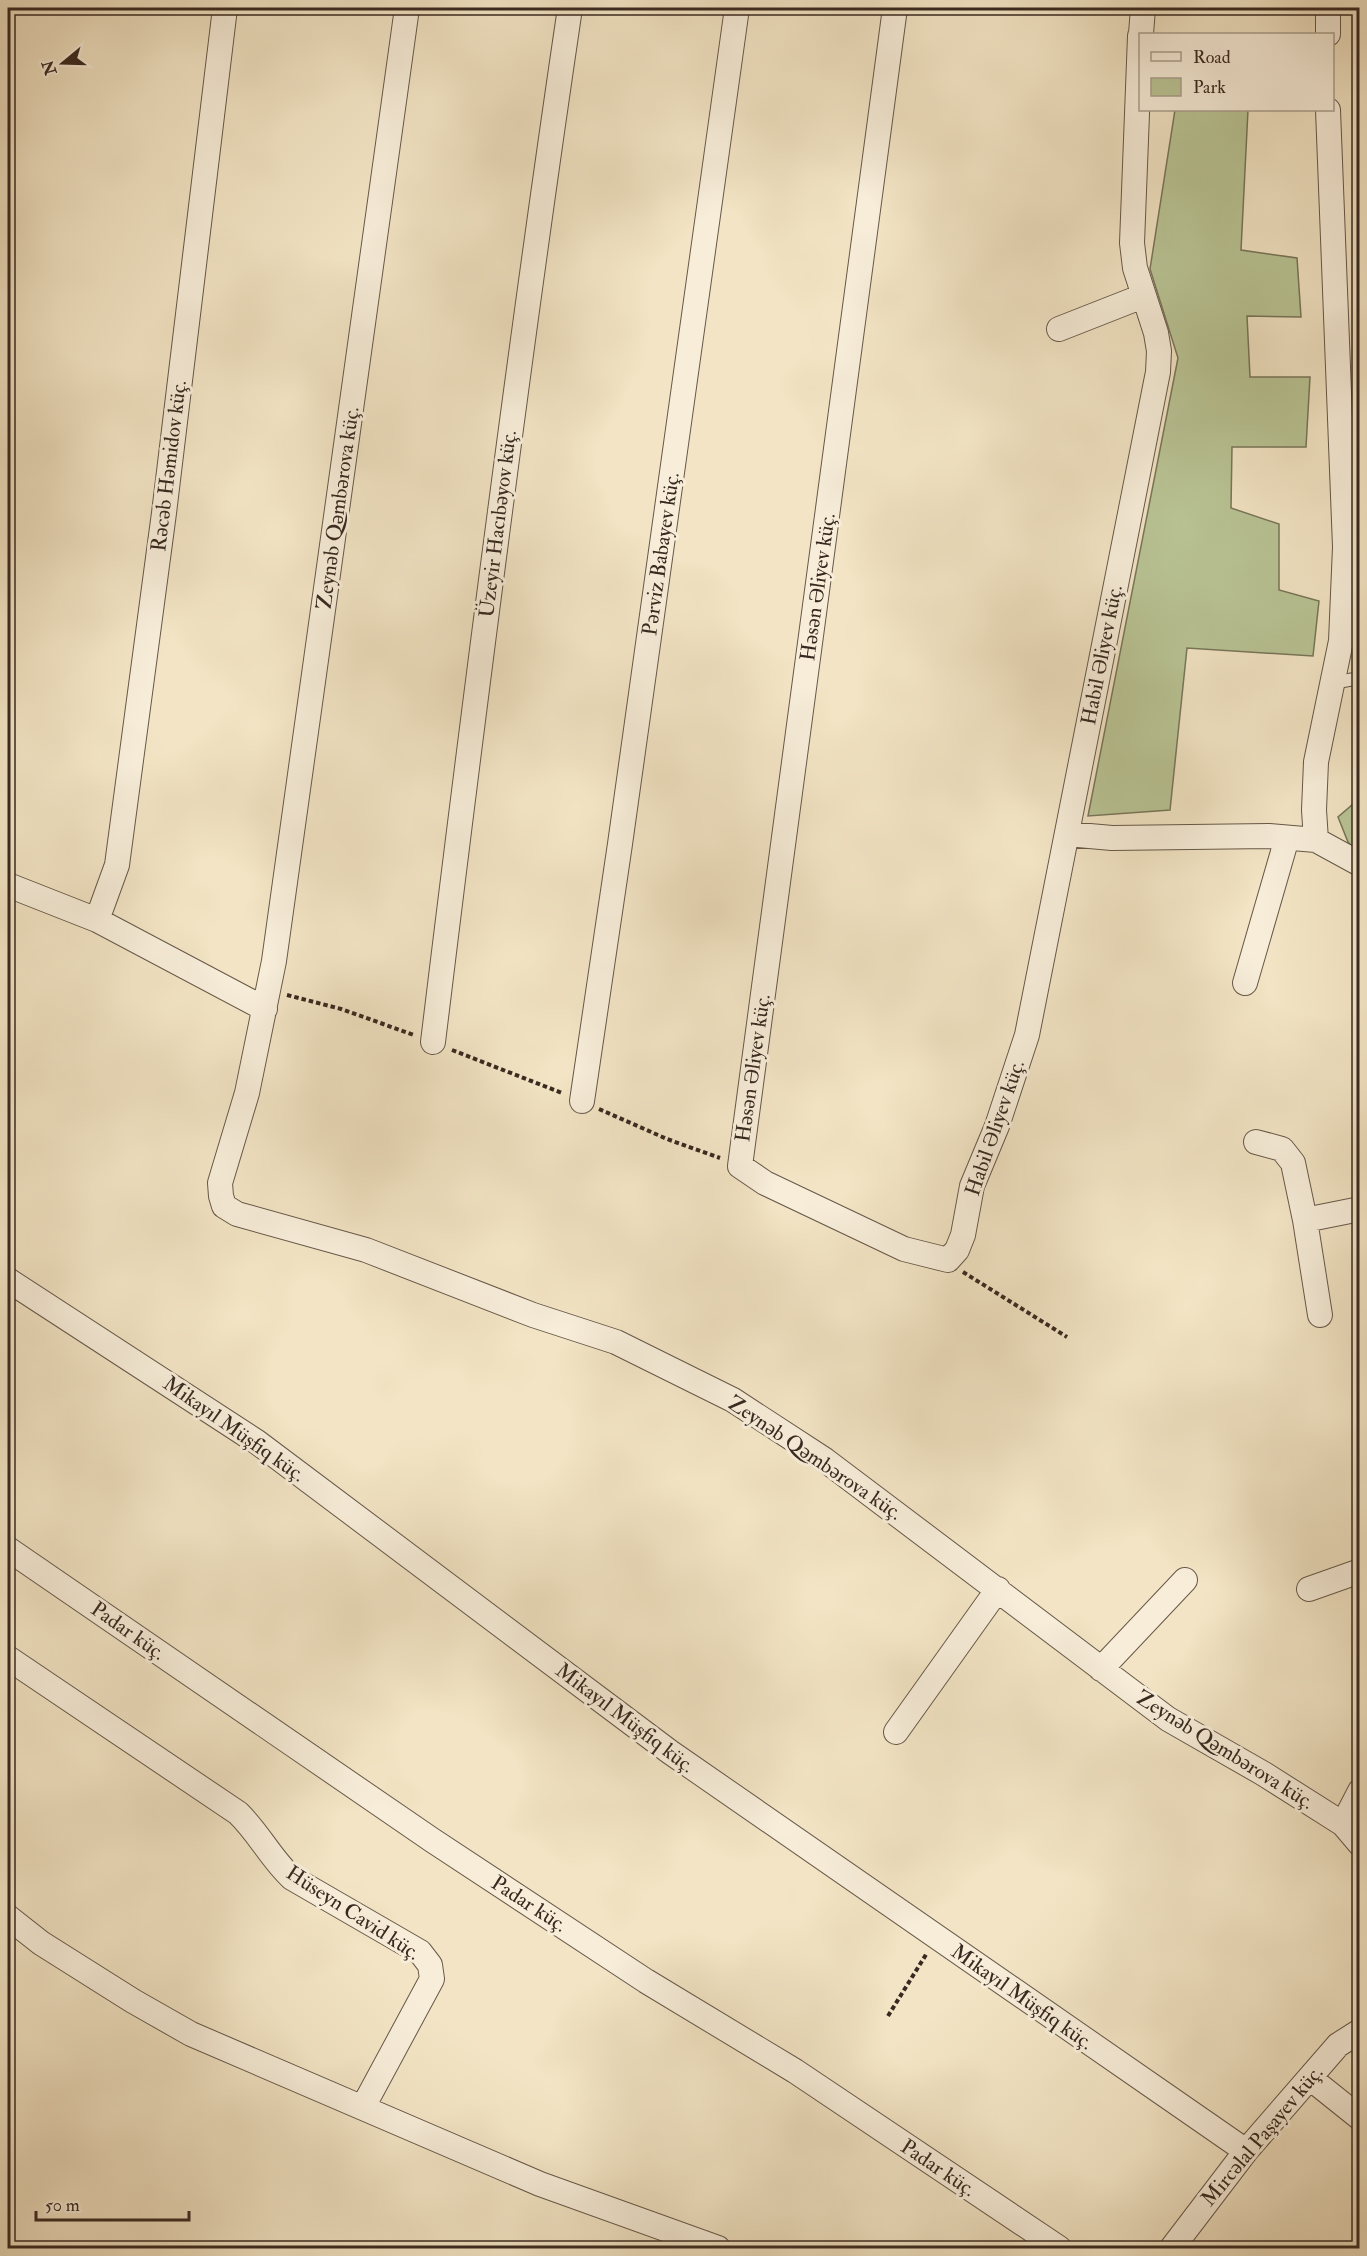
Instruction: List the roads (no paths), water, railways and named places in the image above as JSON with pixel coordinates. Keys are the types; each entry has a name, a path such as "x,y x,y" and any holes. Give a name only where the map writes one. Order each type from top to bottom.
{"street":[{"name":"Rəcəb Həmidov küç.","path":"97,920 117,866 165,502 225,8"},
{"name":"Zeynəb Qəmbərova küç.","path":"408,8 274,961 247,1093 220,1183 225,1206 237,1214 366,1250 533,1315 616,1342 733,1400 825,1460 1168,1719 1264,1774 1343,1824 1359,1845"},
{"name":"Üzeyir Hacıbəyov küç.","path":"433,1042 526,304 570,8"},
{"name":"Pərviz Babayev küç.","path":"582,1101 737,8"},
{"name":"Həsən Əliyev küç.","path":"895,8 740,1166 765,1183 904,1250 948,1260"},
{"name":"Habil Əliyev küç.","path":"1141,33 1143,8"},
{"path":"1328,8 1328,33"},
{"name":"Habil Əliyev küç.","path":"948,1260 957,1250 963,1235 972,1186 997,1126 1027,1035 1158,372 1159,351 1156,333 1134,268 1132,243 1139,81"},
{"path":"1316,840 1314,810 1316,762 1351,588 1345,547 1328,111"},
{"path":"1059,329 1143,296"},
{"path":"1067,834 1112,838 1198,836 1316,840 1359,864"},
{"path":"1245,983 1287,838"},
{"path":"8,885 97,920 266,999"},
{"path":"1256,1142 1282,1149 1293,1163 1305,1220 1320,1315"},
{"path":"1305,1220 1359,1209"},
{"name":"Mikayıl Müşfiq küç.","path":"8,1280 257,1442 670,1752 1246,2151"},
{"name":"Padar küç.","path":"8,1549 432,1840 646,1981 795,2071 1059,2248"},
{"path":"1309,1589 1359,1571"},
{"path":"1101,1669 1185,1580"},
{"path":"896,1732 998,1589"},
{"name":"Hüseyn Cavid küç.","path":"8,1658 238,1813 254,1828 278,1865 292,1878 420,1952 430,1965 432,1979 363,2107"},
{"path":"1343,1824 1359,1791"},
{"path":"8,1917 41,1943 133,2001 191,2034 540,2184 718,2248"},
{"name":"Mircəlal Paşayev küç.","path":"1172,2248 1246,2151 1338,2045 1359,2031"},
{"path":"1310,2078 1359,2118"}],"lane":[{"path":"1332,683 1359,678"}]}
